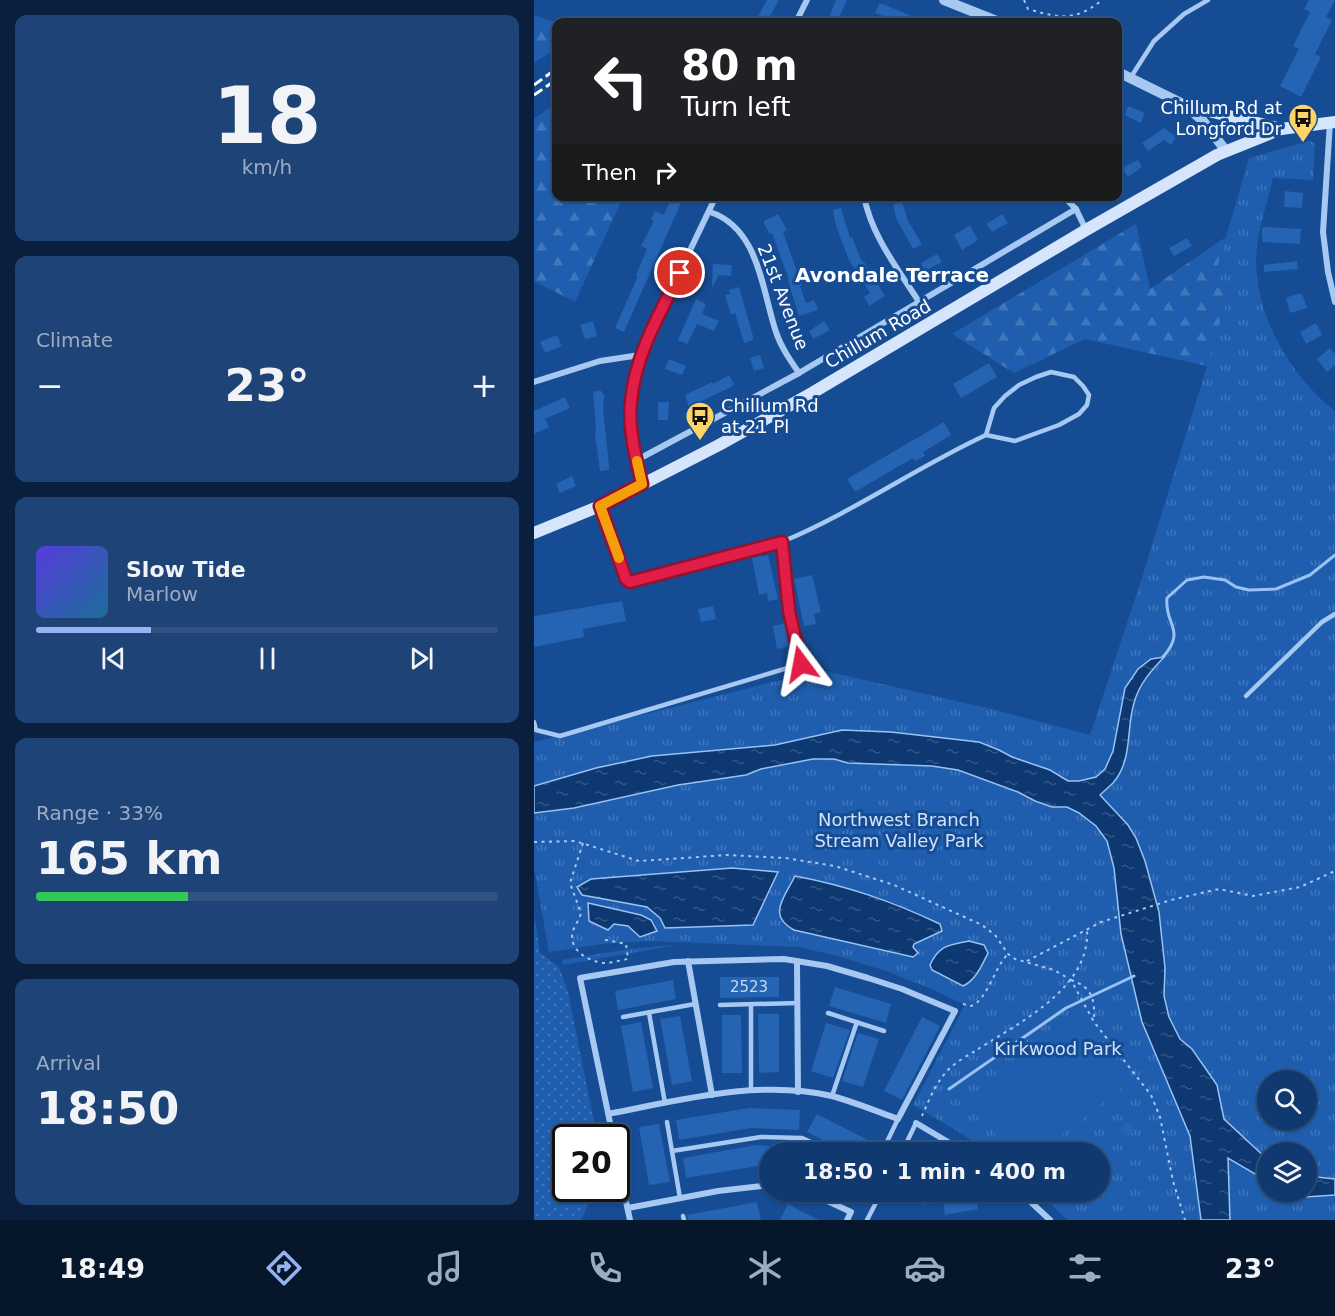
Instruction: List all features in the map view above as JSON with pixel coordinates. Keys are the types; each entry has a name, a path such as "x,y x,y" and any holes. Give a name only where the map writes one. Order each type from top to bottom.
{"main road":[{"path":"1185,105 1281,129"},
{"name":"Chillum Road","path":"534,533 600,506 719,445 812,393 1086,230 1226,151 1281,129 1333,122"}],"street":[{"path":"798,18 807,0"},
{"path":"944,0 989,18"},
{"path":"1122,74 1185,105 1203,121 1226,151"},
{"path":"1333,122 1323,232 1332,272 1335,302"},
{"path":"642,484 630,404 640,355 714,201"},
{"path":"865,201 869,219 879,238 919,302"},
{"path":"1068,201 1076,209 1086,230"},
{"name":"Chillum Road","path":"637,459 799,373 1076,209"},
{"name":"21st Avenue","path":"710,212 721,215 744,238 762,277 782,347 799,373"},
{"path":"534,382 600,361 640,355"},
{"path":"797,960 798,1092"},
{"path":"608,1113 751,1089 832,1096 898,1119 955,1011 880,981 797,960 688,961 580,978 608,1113 610,1124"},
{"path":"688,961 711,1095"},
{"path":"916,1124 948,1142"},
{"path":"628,1208 718,1191 759,1186"},
{"path":"627,1202 630,1220"},
{"path":"830,1202 851,1212 847,1220"},
{"path":"1031,1202 1050,1220"}],"lane":[{"path":"1131,77 1154,40 1184,14 1208,0"},
{"path":"600,506 626,579 630,582 782,542 839,516 962,446 986,435 1015,441 1059,425 1079,414 1087,405 1089,395 1074,377 1051,372 1036,377 1019,385 994,408 986,435"},
{"path":"534,722 536,730 560,736 801,664 789,611 782,542"},
{"path":"1246,696 1322,622 1335,614"},
{"path":"720,1005 798,1003"},
{"path":"622,1017 695,1004"},
{"path":"751,1005 751,1089"},
{"path":"649,1013 665,1103"},
{"path":"828,1013 884,1031"},
{"path":"832,1096 856,1022"},
{"path":"887,1142 898,1119"},
{"path":"667,1122 680,1198"},
{"path":"907,1142 916,1124"},
{"path":"672,1151 761,1137 801,1138 810,1142"},
{"path":"867,1220 876,1202"}],"path":[{"path":"1024,0 1028,9 1050,16 1064,17 1086,12 1102,0"},
{"path":"534,842 563,840 583,843 639,861 727,855 785,858 835,866 894,885 982,925 995,935 1008,954 1015,959 1054,970 1083,984 1089,991 1094,1008 1094,1022"},
{"path":"583,843 570,883 581,914 573,930 576,949 594,961 606,963 628,959 626,944 601,939"},
{"path":"1027,961 1101,922 1171,900 1220,889 1253,896 1300,887 1335,871"},
{"path":"916,1124 934,1089 949,1068 1035,1011 1071,980 1087,949 1087,929"},
{"path":"963,1004 971,1006 980,1000 1001,961 1008,954"},
{"path":"1071,980 1094,1022 1151,1095 1160,1117 1173,1181 1185,1220"}],"green space":[{"path":"534,15 552,22 552,51 534,63"},
{"path":"552,106 552,201 621,201 575,302 534,281 534,119"},
{"name":"Northwest Branch Stream Valley Park","path":"1309,141 1315,143 1313,180 1273,178 1258,237 1256,269 1266,316 1276,338 1302,378 1335,411 1335,1220 1067,1220 1049,1202 1110,1202 1110,1142 974,1142 913,1105 965,1005 886,971 799,947 650,941 602,944 549,952 534,867 534,742 821,670 991,709 1090,735 1140,584 1230,291 1212,286 1249,158"},
{"path":"1136,224 1150,289 1226,237 1212,286 1230,290 1207,366 1085,339 1014,373 952,334"},
{"path":"534,914 540,953 559,967 568,992 594,1124 552,1124 552,1202 589,1202 581,1220 534,1220"},
{"path":"677,945 563,965 562,960 629,949"},
{"name":"Kirkwood Park","path":"1079,1012 1133,1079 1054,1142 1002,1142 968,1100"}],"water":[{"path":"1164,657 1139,690 1134,703 1124,764 1113,783 1100,795 1128,825 1145,861 1159,912 1165,968 1164,996 1169,1017 1180,1039 1192,1049 1217,1085 1224,1119 1257,1150 1257,1175 1228,1158 1230,1220 1201,1220 1190,1136 1142,1022 1121,934 1114,868 1107,841 1096,826 1079,813 1067,807 1052,807 1035,801 1018,792 958,770 932,766 848,763 834,759 813,759 761,769 746,775 678,785 574,808 534,813 534,786 596,768 652,756 775,745 842,730 891,732 979,742 1012,757 1050,770 1068,781 1096,777 1105,769 1113,751 1125,688 1138,669 1151,659"},
{"path":"732,868 778,872 753,925 665,928 660,918 647,907 582,895 577,887 591,879"},
{"path":"795,876 833,884 887,901 940,924 942,931 914,944 913,947 918,953 913,957 794,930 781,918 780,906"},
{"path":"588,903 641,915 651,920 657,931 640,937 628,926 614,924 608,930 589,921"},
{"path":"969,941 984,945 988,953 972,980 963,986 932,970 930,965 937,953 950,945"},
{"path":"1317,1177 1335,1179 1335,1195 1317,1196"}],"building":[{"path":"767,0 779,0 769,18 757,18"},
{"path":"836,0 847,0 839,18 829,18"},
{"path":"1309,0 1335,0 1326,17 1332,20 1315,54 1321,57 1301,97 1280,86 1299,49 1293,46 1310,12 1304,9"},
{"path":"879,4 883,4 916,18 886,18 875,13"},
{"path":"1128,106 1145,113 1141,123 1125,115"},
{"path":"1164,128 1176,137 1171,145 1164,140 1148,151 1142,143"},
{"path":"1138,160 1142,167 1128,177 1122,168"},
{"path":"1285,191 1303,193 1302,208 1284,207"},
{"path":"670,201 682,201 624,332 615,328 647,249 641,246 654,221 651,220 655,211 664,215"},
{"path":"902,202 908,221 922,244 913,249 896,218 893,204"},
{"path":"841,208 850,238 852,237 861,260 885,296 869,306 864,297 870,293 849,260 836,226 833,210"},
{"path":"778,214 787,230 783,232 806,303 814,300 818,310 799,316 772,233 770,234 764,224 764,221"},
{"path":"1002,214 1008,223 992,232 986,224"},
{"path":"970,225 978,240 962,250 954,235"},
{"path":"1262,228 1301,229 1300,244 1262,242"},
{"path":"1187,238 1192,246 1174,256 1169,248"},
{"path":"937,254 942,262 925,271 921,263"},
{"path":"1297,261 1298,269 1264,272 1264,265"},
{"path":"713,264 732,265 731,276 719,275 712,288"},
{"path":"739,287 753,336 753,340 744,343 735,313 731,315 725,295 730,294 729,290"},
{"path":"1302,294 1307,308 1290,313 1286,298"},
{"path":"696,299 706,304 702,314 719,321 714,331 697,324 687,344 678,340"},
{"path":"593,321 597,336 585,339 580,325"},
{"path":"824,321 830,330 813,339 809,331"},
{"path":"1316,323 1322,335 1306,344 1300,332"},
{"path":"557,335 562,346 545,353 540,342"},
{"path":"1330,348 1335,354 1335,365 1327,372 1317,359"},
{"path":"760,355 764,368 754,371 750,358"},
{"path":"669,359 686,366 682,375 665,369"},
{"path":"989,363 997,377 961,398 953,384"},
{"path":"729,375 734,384 731,387 689,407 685,395"},
{"path":"600,390 604,395 603,409 609,470 600,471 593,392"},
{"path":"565,397 570,408 545,419 549,427 534,434 534,411"},
{"path":"658,402 669,402 668,420 658,420"},
{"path":"944,422 951,435 923,452 925,456 915,461 913,458 855,492 847,479"},
{"path":"572,476 576,486 560,493 556,484"},
{"path":"768,555 778,599 768,601 767,593 759,595 752,558"},
{"path":"812,575 821,612 814,614 816,624 804,626 794,579"},
{"path":"622,601 626,621 583,629 584,637 534,647 534,616"},
{"path":"713,606 716,619 701,622 698,609"},
{"path":"786,623 791,646 777,649 773,626"},
{"path":"720,977 779,977 779,997 720,998"},
{"path":"673,980 676,999 618,1010 615,991"},
{"path":"835,987 891,1004 886,1023 829,1006"},
{"path":"758,1014 779,1014 779,1072 759,1073"},
{"path":"722,1015 741,1015 742,1073 722,1073"},
{"path":"680,1016 692,1081 672,1085 660,1019"},
{"path":"922,1017 940,1026 902,1100 884,1091"},
{"path":"641,1022 653,1088 633,1092 621,1026"},
{"path":"826,1023 850,1030 833,1078 811,1071"},
{"path":"858,1033 879,1039 863,1087 842,1081"},
{"path":"749,1108 800,1110 799,1130 751,1128 679,1140 676,1120"},
{"path":"817,1114 872,1142 827,1142 807,1132"},
{"path":"1126,1122 1135,1127 1129,1137 1120,1131"},
{"path":"659,1124 670,1182 649,1185 639,1127"},
{"path":"759,1145 759,1166 686,1178 683,1158"},
{"path":"757,1202 761,1220 688,1220 687,1215"},
{"path":"922,1202 938,1202 923,1205"},
{"path":"943,1202 977,1202 978,1209 945,1215"},
{"path":"788,1204 797,1209 819,1220 780,1220"}],"waterway":[{"path":"1163,657 1170,648 1174,633 1168,615 1167,598 1187,580 1204,577 1225,580 1236,587 1249,590 1276,589 1310,575 1335,555"},
{"path":"949,1089 1066,1008 1134,976"}],"railway":[{"path":"534,85 552,72"},
{"path":"534,95 552,83"}],"slow traffic":[{"path":"619,558 600,506 642,484 637,461"}],"place":[{"name":"Chillum Rd at Longford Dr","path":"1303,144"},
{"name":"Chillum Rd at 21 Pl","path":"700,442"}],"district":[{"name":"Avondale Terrace","path":"892,275"}],"route":[{"path":"680,273 640,355 630,404 634,446 642,484 600,506 626,579 630,582 782,542 789,611 801,664"}]}
